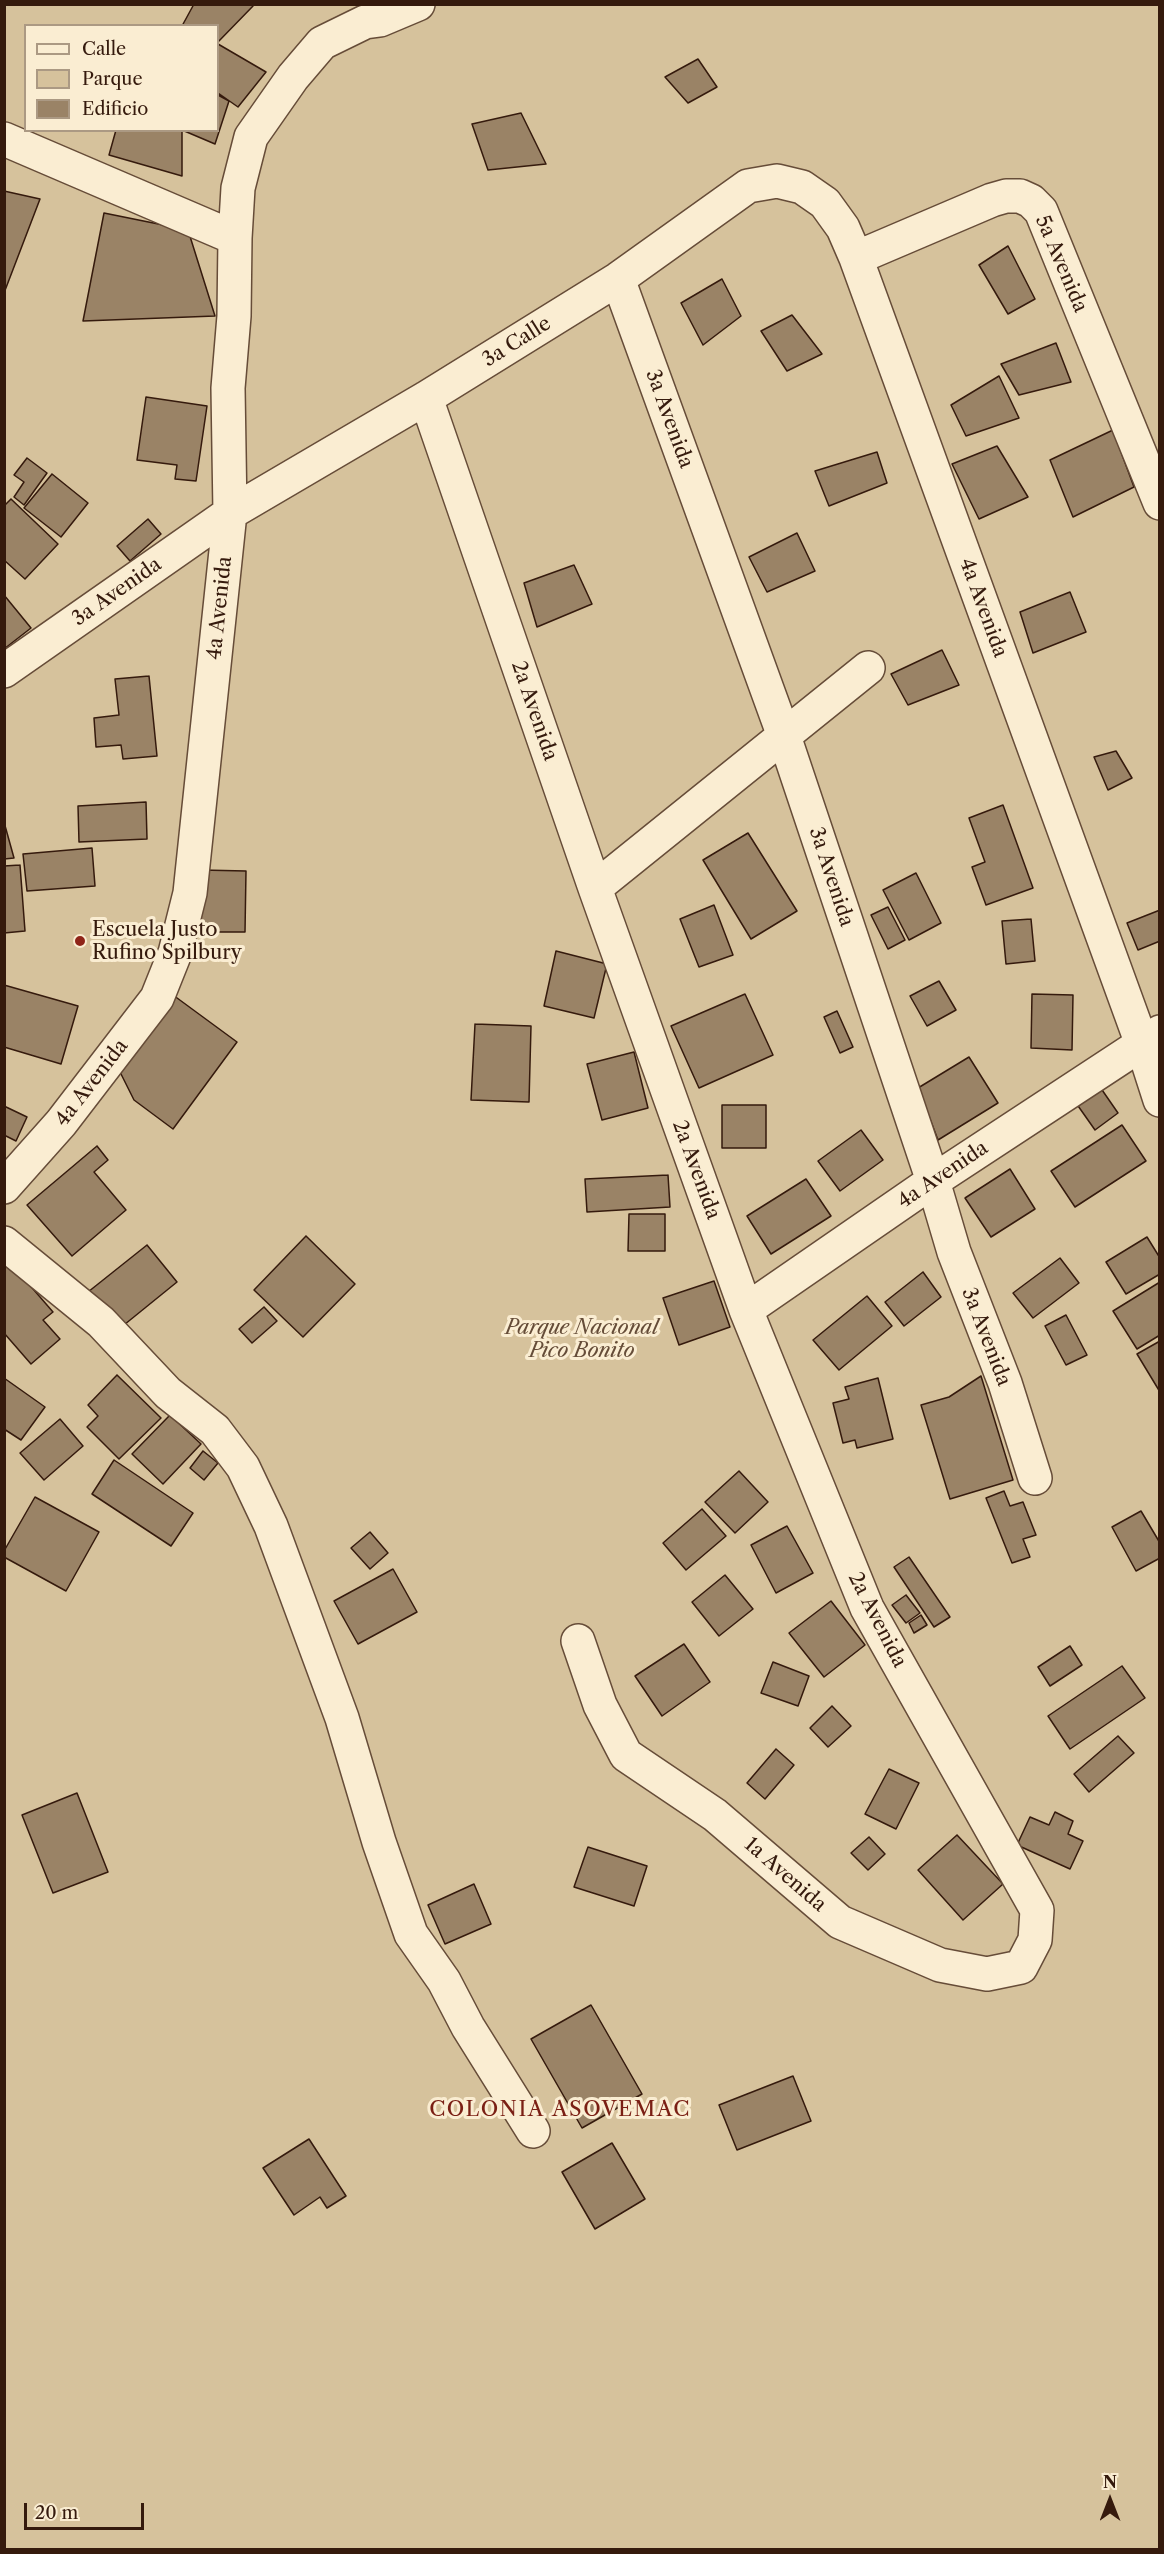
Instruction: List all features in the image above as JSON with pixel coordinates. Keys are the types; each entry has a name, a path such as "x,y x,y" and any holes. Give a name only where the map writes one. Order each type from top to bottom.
{"street":[{"name":"4a Avenida","path":"4,1187 61,1123 157,999 175,953 190,894 230,513 228,388 234,316 235,238 238,188 251,137 292,77 321,43 364,13 380,20 417,4"},
{"path":"4,139 235,238"},
{"name":"3a Calle","path":"230,513 426,398 618,279 748,186 777,181 802,187"},
{"name":"4a Avenida","path":"802,187 825,203 843,228 856,258 1150,1038 1160,1100"},
{"name":"5a Avenida","path":"856,258 992,200 1006,196 1020,196 1032,201 1041,211 1160,503"},
{"name":"3a Avenida","path":"618,279 784,736 933,1181 954,1252 1005,1383 1035,1478"},
{"name":"2a Avenida","path":"426,398 595,888 746,1310 867,1608 1037,1910"},
{"name":"3a Avenida","path":"4,671 230,513"},
{"path":"595,888 868,668"},
{"name":"4a Avenida","path":"746,1310 933,1181 1150,1038"},
{"path":"4,1243 101,1322 168,1393 215,1430 243,1467 271,1526 339,1708 376,1831 411,1934 444,1981 468,2027 533,2131"},
{"name":"1a Avenida","path":"578,1641 600,1705 626,1755 715,1815 840,1922 940,1965 987,1974 1021,1967 1035,1940 1037,1910"}],"green space":[{"name":"Parque Nacional Pico Bonito","path":"5,5 1159,5 1159,2549 5,2549"}],"building":[{"path":"194,4 250,4 253,6 219,41 219,24 183,24"},
{"path":"219,45 266,72 238,107 219,94"},
{"path":"698,59 717,87 688,103 665,77"},
{"path":"219,96 229,101 219,132"},
{"path":"521,113 546,164 488,170 472,124"},
{"path":"115,132 182,132 182,176 109,155"},
{"path":"187,132 219,132 215,144"},
{"path":"4,191 40,199 4,293"},
{"path":"104,213 188,230 215,316 83,321"},
{"path":"1008,246 1035,299 1008,314 979,265"},
{"path":"722,279 741,316 703,345 681,303"},
{"path":"792,315 822,354 787,371 761,331"},
{"path":"1056,343 1071,382 1019,395 1001,364"},
{"path":"999,376 1019,418 966,436 951,405"},
{"path":"146,397 207,406 196,481 175,479 177,465 137,460"},
{"path":"1113,430 1134,487 1073,517 1050,460"},
{"path":"997,446 1028,497 979,519 952,464"},
{"path":"877,452 887,483 829,506 815,471"},
{"path":"27,458 47,473 24,505 14,497 24,482 14,475"},
{"path":"52,474 88,503 61,537 24,508"},
{"path":"11,499 58,544 25,579 4,560 4,506"},
{"path":"148,519 161,534 130,561 117,546"},
{"path":"797,533 815,571 767,592 749,557"},
{"path":"574,565 592,604 537,627 524,583"},
{"path":"1070,592 1086,632 1033,653 1020,612"},
{"path":"4,595 31,628 4,649"},
{"path":"942,650 959,685 908,705 891,674"},
{"path":"149,676 157,756 123,759 121,745 96,747 94,718 119,715 115,679"},
{"path":"1116,751 1132,778 1108,790 1094,757"},
{"path":"146,802 147,839 79,842 78,806"},
{"path":"1003,805 1033,888 986,905 972,867 985,862 969,818"},
{"path":"4,822 14,858 4,859"},
{"path":"748,833 797,911 751,939 703,860"},
{"path":"92,848 95,886 27,891 23,854"},
{"path":"20,865 25,931 4,933 4,866"},
{"path":"201,870 246,871 245,932 200,932"},
{"path":"916,873 941,923 909,940 883,890"},
{"path":"714,905 733,955 699,967 680,919"},
{"path":"888,907 905,940 888,949 871,915"},
{"path":"1160,910 1160,941 1138,950 1127,923"},
{"path":"1031,919 1035,961 1006,964 1002,921"},
{"path":"556,951 607,964 594,1018 544,1006"},
{"path":"939,981 956,1010 927,1026 910,996"},
{"path":"4,985 78,1006 61,1064 4,1047"},
{"path":"745,994 773,1055 699,1088 671,1026"},
{"path":"1032,994 1073,995 1072,1050 1031,1048"},
{"path":"173,995 237,1042 173,1129 134,1100 119,1070"},
{"path":"837,1011 853,1047 840,1053 824,1017"},
{"path":"475,1024 531,1026 529,1102 471,1100"},
{"path":"634,1052 648,1108 602,1120 587,1064"},
{"path":"969,1057 998,1103 938,1140 918,1088"},
{"path":"1100,1087 1118,1113 1095,1130 1076,1103"},
{"path":"722,1105 766,1105 766,1148 722,1148"},
{"path":"4,1106 27,1117 16,1141 4,1135"},
{"path":"1122,1125 1146,1161 1075,1207 1051,1171"},
{"path":"861,1130 883,1160 840,1191 818,1161"},
{"path":"97,1146 108,1160 94,1172 126,1210 72,1256 27,1205"},
{"path":"1010,1169 1035,1209 991,1237 965,1198"},
{"path":"668,1175 670,1207 587,1212 585,1179"},
{"path":"806,1179 831,1216 771,1254 747,1216"},
{"path":"629,1214 665,1214 665,1251 628,1251"},
{"path":"306,1236 355,1284 303,1337 254,1290"},
{"path":"1147,1237 1160,1258 1160,1274 1126,1294 1106,1262"},
{"path":"147,1245 177,1282 119,1329 88,1292"},
{"path":"1060,1258 1079,1283 1033,1318 1013,1293"},
{"path":"8,1260 53,1312 43,1320 60,1339 31,1364 4,1333 4,1263"},
{"path":"923,1272 941,1297 904,1326 885,1302"},
{"path":"714,1281 730,1327 679,1345 663,1298"},
{"path":"1160,1282 1160,1335 1137,1349 1113,1311"},
{"path":"867,1296 892,1326 839,1370 813,1340"},
{"path":"264,1307 277,1321 252,1343 239,1329"},
{"path":"1066,1315 1087,1355 1066,1365 1045,1326"},
{"path":"1160,1341 1160,1392 1137,1354"},
{"path":"117,1375 161,1418 119,1459 87,1427 98,1416 88,1405"},
{"path":"981,1376 1013,1480 950,1499 921,1405 949,1397"},
{"path":"4,1378 45,1407 21,1440 4,1429"},
{"path":"878,1378 893,1439 857,1448 855,1440 843,1443 833,1403 849,1399 845,1387"},
{"path":"170,1415 201,1444 163,1484 132,1454"},
{"path":"60,1419 83,1446 44,1480 20,1453"},
{"path":"203,1451 218,1463 204,1480 190,1468"},
{"path":"114,1460 193,1513 171,1546 92,1494"},
{"path":"739,1471 768,1502 735,1533 705,1502"},
{"path":"1004,1491 1010,1506 1023,1502 1036,1535 1023,1539 1030,1557 1012,1563 986,1498"},
{"path":"35,1497 99,1532 66,1591 4,1557 4,1551"},
{"path":"702,1509 726,1536 686,1570 663,1543"},
{"path":"1141,1511 1160,1543 1160,1558 1136,1571 1112,1527"},
{"path":"787,1526 813,1573 776,1593 751,1545"},
{"path":"370,1532 388,1553 370,1569 351,1548"},
{"path":"909,1557 950,1617 934,1627 894,1567"},
{"path":"393,1569 417,1612 358,1644 334,1601"},
{"path":"725,1575 753,1609 719,1636 692,1602"},
{"path":"906,1595 920,1613 906,1623 892,1605"},
{"path":"831,1601 865,1645 824,1677 789,1633"},
{"path":"921,1615 927,1625 914,1633 909,1623"},
{"path":"684,1644 710,1682 662,1716 635,1676"},
{"path":"1070,1646 1082,1665 1050,1686 1038,1667"},
{"path":"773,1662 809,1676 798,1706 761,1693"},
{"path":"1122,1666 1145,1698 1070,1749 1048,1716"},
{"path":"832,1706 851,1726 828,1747 810,1728"},
{"path":"1118,1736 1134,1753 1089,1792 1074,1774"},
{"path":"776,1749 794,1765 765,1799 747,1783"},
{"path":"889,1769 919,1783 896,1829 865,1814"},
{"path":"77,1793 108,1872 53,1893 22,1815"},
{"path":"1055,1812 1073,1821 1068,1834 1083,1841 1070,1869 1017,1845 1030,1817 1049,1825"},
{"path":"957,1835 1003,1884 963,1920 918,1870"},
{"path":"869,1837 885,1854 868,1870 851,1853"},
{"path":"588,1847 647,1866 634,1906 574,1887"},
{"path":"474,1884 491,1924 445,1944 428,1905"},
{"path":"591,2005 642,2094 582,2128 531,2039"},
{"path":"793,2076 811,2121 737,2150 719,2105"},
{"path":"309,2139 346,2196 327,2208 320,2197 294,2215 263,2168"},
{"path":"612,2143 645,2199 595,2229 562,2172"}],"place":[{"name":"Escuela Justo Rufino Spilbury","path":"80,941"}],"district":[{"name":"COLONIA ASOVEMAC","path":"560,2110"}]}
